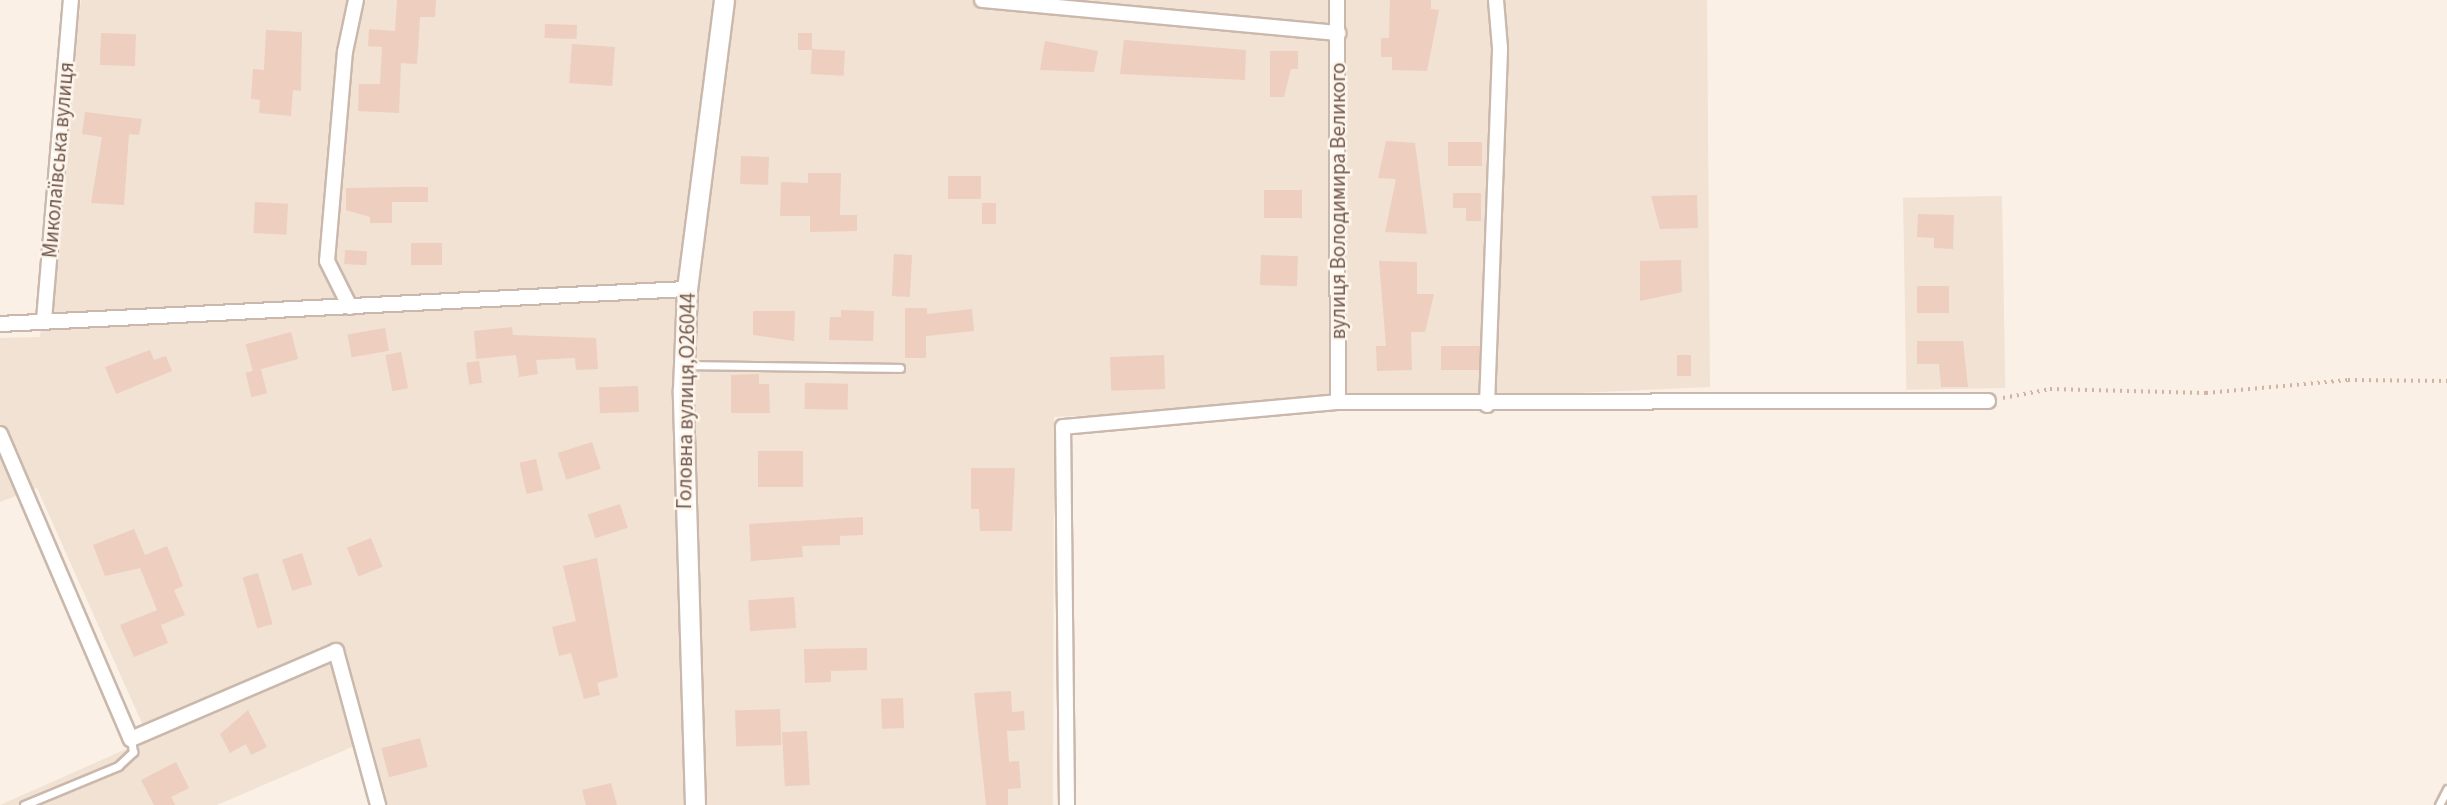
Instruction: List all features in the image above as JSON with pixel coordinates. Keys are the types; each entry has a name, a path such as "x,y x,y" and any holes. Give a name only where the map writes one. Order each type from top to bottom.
{"main road":[{"name":"Головна вулиця,О26044","path":"695,805 684,570 684,365 687,289 724,0"}],"street":[{"name":"Миколаївська вулиця","path":"44,320 71,0"},
{"path":"350,307 327,261 345,52 356,0"},
{"path":"982,0 1338,33"},
{"name":"вулиця Володимира Великого","path":"1337,0 1338,402"},
{"path":"1487,405 1500,48 1496,0"},
{"path":"0,324 687,289"},
{"path":"1066,805 1063,427 1338,402 1487,405 1992,399"},
{"path":"0,433 131,739 337,651 378,805"}],"lane":[{"path":"684,365 900,368"},
{"path":"24,805 118,766 133,752 131,739"},
{"path":"2439,805 2447,789"}],"path":[{"path":"1992,399 2050,389 2206,393 2348,380 2447,381"}],"shaded area":[{"path":"81,0 1707,0 1710,387 1054,417 1053,805 388,805 366,741 217,805 0,805 149,739 37,488 0,502 0,338 40,337"},
{"path":"2002,196 2005,388 1906,390 1903,198"}],"building":[{"path":"397,0 436,0 435,17 420,17 417,64 401,63 399,113 358,111 359,84 380,84 382,47 368,46 369,29 395,31"},
{"path":"1390,0 1431,0 1431,9 1439,10 1427,71 1392,70 1392,57 1381,57 1381,38 1389,38"},
{"path":"545,24 577,25 576,39 545,38"},
{"path":"266,30 302,32 301,91 293,90 291,116 259,113 260,100 251,99 253,69 264,70"},
{"path":"101,33 136,34 135,66 100,65"},
{"path":"798,33 812,33 812,50 798,50"},
{"path":"1124,40 1246,50 1245,80 1120,74"},
{"path":"1045,41 1098,51 1094,72 1040,70"},
{"path":"572,44 615,47 612,86 569,83"},
{"path":"812,49 845,51 844,76 811,74"},
{"path":"1270,51 1298,51 1298,69 1291,69 1284,97 1270,97"},
{"path":"85,112 142,119 139,135 129,134 124,205 91,203 102,137 82,134"},
{"path":"1386,141 1415,143 1427,234 1385,232 1396,179 1378,178"},
{"path":"1448,142 1482,142 1482,166 1448,166"},
{"path":"741,156 769,157 768,185 740,184"},
{"path":"808,173 841,173 840,215 857,215 857,231 810,232 810,216 780,216 781,182 808,183"},
{"path":"948,176 981,176 981,199 948,199"},
{"path":"428,187 428,202 392,202 392,223 370,223 370,217 346,210 346,188"},
{"path":"1264,190 1302,190 1302,218 1264,218"},
{"path":"1453,193 1481,193 1481,221 1466,221 1466,208 1453,208"},
{"path":"1697,195 1698,228 1660,229 1651,196"},
{"path":"255,202 288,204 286,235 253,233"},
{"path":"982,203 996,203 996,224 982,224"},
{"path":"1918,214 1954,215 1953,249 1934,248 1934,238 1917,237"},
{"path":"411,243 442,243 442,265 411,265"},
{"path":"345,250 367,251 366,265 344,264"},
{"path":"894,254 912,255 910,297 892,296"},
{"path":"1261,255 1298,256 1297,286 1260,285"},
{"path":"1681,260 1682,292 1640,301 1640,261"},
{"path":"1379,261 1417,262 1417,294 1434,294 1425,332 1411,332 1412,370 1377,371 1376,346 1386,346"},
{"path":"1917,286 1949,286 1949,313 1917,313"},
{"path":"905,308 927,308 927,314 972,309 974,331 926,336 926,358 905,358"},
{"path":"841,310 874,311 873,341 829,340 830,317 841,317"},
{"path":"753,311 795,311 794,341 753,335"},
{"path":"512,327 513,335 596,338 598,369 576,370 575,358 536,360 538,374 519,377 516,355 476,359 474,331"},
{"path":"385,328 389,351 352,357 348,335"},
{"path":"291,332 298,359 253,371 246,344"},
{"path":"1917,341 1963,341 1968,387 1941,387 1939,364 1917,364"},
{"path":"1441,346 1480,346 1480,370 1441,370"},
{"path":"150,350 154,360 166,356 172,371 116,394 105,367"},
{"path":"401,352 408,388 392,391 385,355"},
{"path":"1164,355 1165,389 1111,391 1110,357"},
{"path":"1677,355 1691,355 1691,376 1677,376"},
{"path":"479,361 482,383 469,385 466,363"},
{"path":"261,369 267,393 252,397 245,373"},
{"path":"759,374 759,384 769,384 770,413 731,413 731,375"},
{"path":"805,383 848,384 848,410 805,409"},
{"path":"638,386 639,412 600,413 599,387"},
{"path":"592,442 601,469 566,480 558,453"},
{"path":"758,451 803,451 803,487 758,487"},
{"path":"536,459 543,490 527,494 519,463"},
{"path":"971,468 1015,468 1012,531 980,531 979,509 971,509"},
{"path":"620,504 628,528 595,538 588,515"},
{"path":"863,517 863,535 840,536 840,545 802,546 803,557 751,561 749,524"},
{"path":"134,529 145,555 167,546 183,586 174,590 185,615 161,625 168,643 134,657 120,625 157,610 140,568 105,576 93,545"},
{"path":"371,538 383,567 359,576 347,548"},
{"path":"302,553 312,584 292,591 282,559"},
{"path":"597,558 618,677 597,683 600,695 584,699 571,653 559,656 552,627 576,621 563,566"},
{"path":"258,573 273,624 257,628 243,577"},
{"path":"794,597 796,628 750,631 748,600"},
{"path":"867,648 867,670 831,671 831,682 805,683 804,649"},
{"path":"1011,691 1012,712 1024,711 1025,730 1007,731 1009,762 1019,761 1021,788 1008,789 1008,805 986,805 974,693"},
{"path":"903,698 904,728 882,729 881,699"},
{"path":"780,709 781,745 736,747 735,711"},
{"path":"248,710 267,747 251,755 246,744 230,753 220,734"},
{"path":"807,731 810,785 785,786 782,732"},
{"path":"420,738 428,767 389,777 381,748"},
{"path":"176,762 189,788 171,797 175,805 154,805 141,780"},
{"path":"611,783 617,805 586,805 582,790"}]}
